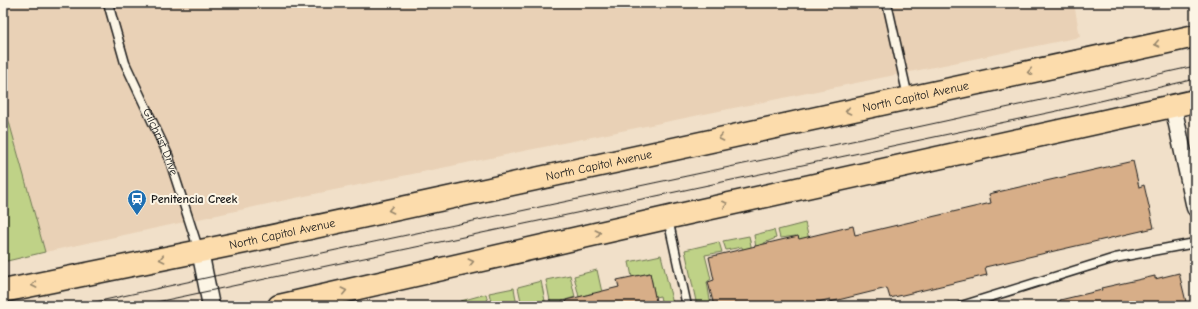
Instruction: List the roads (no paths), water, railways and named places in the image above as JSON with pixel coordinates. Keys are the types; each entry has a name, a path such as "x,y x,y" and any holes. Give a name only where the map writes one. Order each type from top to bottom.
{"main road":[{"name":"North Capitol Avenue","path":"3,291 200,251 1195,36"},
{"path":"279,306 668,217 1195,101"}],"street":[{"path":"1173,106 1193,192 1195,208"},
{"name":"Gilchrist Drive","path":"200,251 211,306"}],"lane":[{"name":"Gilchrist Drive","path":"108,3 125,63 168,155 200,251"},
{"path":"887,3 908,98"},
{"path":"668,217 687,306"},
{"path":"961,306 1115,258 1195,243"}],"tram line":[{"path":"77,306 1195,66"},
{"path":"138,306 1057,111 1195,79"}],"place":[{"name":"Penitencia Creek","path":"137,216"}]}
